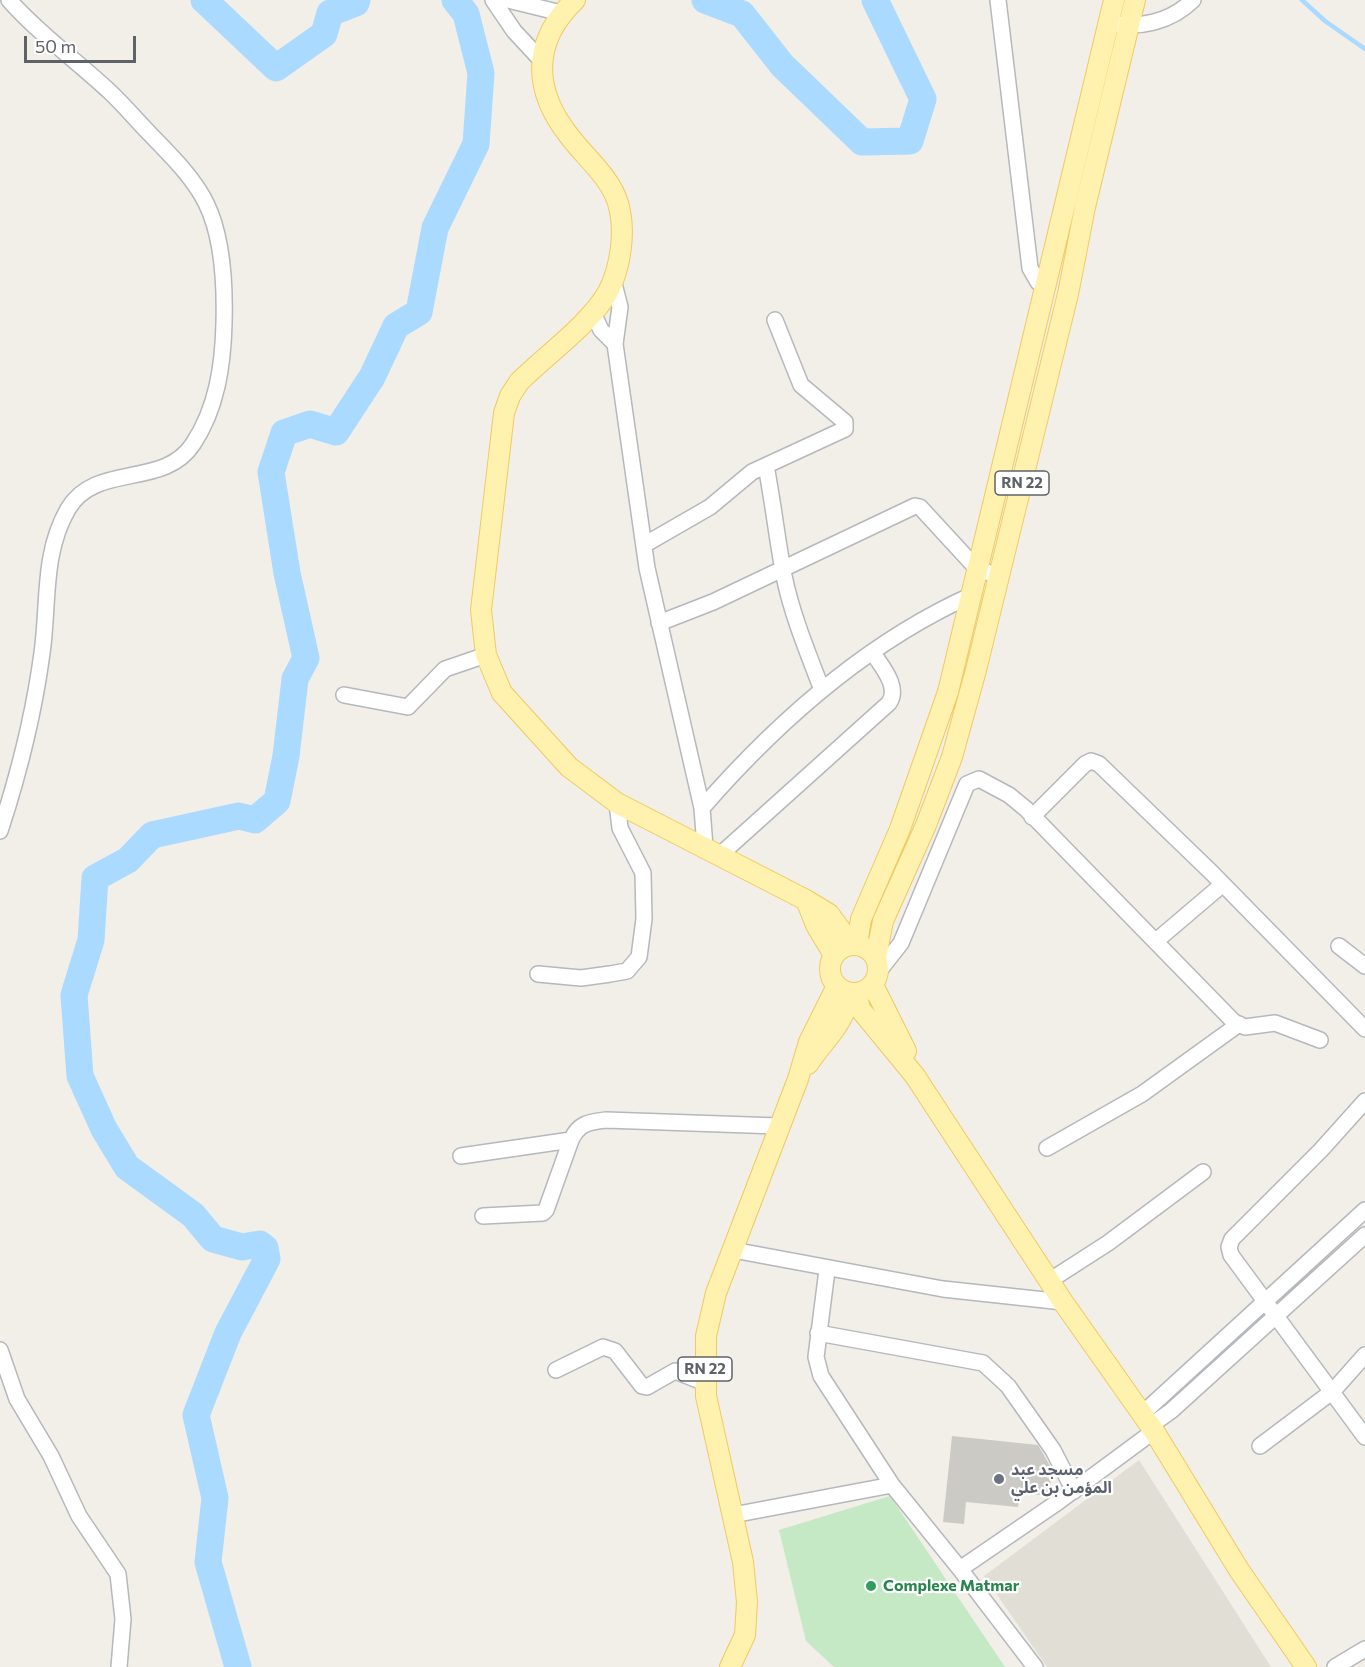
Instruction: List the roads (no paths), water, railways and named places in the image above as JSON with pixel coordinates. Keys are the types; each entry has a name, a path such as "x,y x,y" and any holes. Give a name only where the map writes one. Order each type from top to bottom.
{"main road":[{"name":"RN 22","path":"854,945 861,919 919,778 948,692 1114,0"},
{"name":"RN 22","path":"730,1667 745,1635 747,1602 743,1562 714,1441 705,1383 706,1336 716,1293 778,1126 798,1079 839,1024 847,1005 862,981 883,921 952,757 1068,294 1085,207 1135,0"},
{"path":"568,7 541,60 544,90 556,116 611,188 618,202 622,231 613,280 593,313 519,382 510,396 504,413 495,512 481,610 486,655 502,693 533,730 569,767 617,803 806,900 829,914 854,945 871,951 862,981 860,1009 915,1076 1063,1302 1149,1424 1239,1570 1306,1667"},
{"path":"1025,377 1046,381"},
{"path":"883,868 903,876"},
{"path":"806,900 816,925 834,955"},
{"path":"854,945 839,950 834,955 830,973 862,981"}],"street":[{"path":"0,831 12,794 42,656 48,574 59,526 75,499 89,486 106,479 156,470 179,459 192,446 212,410 223,348 225,313 216,237 207,204 185,170 112,94 32,26 9,0"},
{"path":"493,0 514,31 541,60"},
{"path":"508,0 568,7"},
{"path":"998,0 1030,268 1038,282 1045,286"},
{"path":"1110,23 1130,27 1160,21 1184,9 1193,0"},
{"path":"613,280 620,307 615,344 644,544 659,623 713,851 889,703 893,698 893,690 873,653"},
{"path":"593,313 601,330 615,344"},
{"path":"644,544 710,507 752,472 840,432 846,425 839,416 801,385 775,320"},
{"path":"766,466 783,568 798,625 822,690"},
{"path":"659,623 713,602 917,506 978,570 999,575"},
{"path":"702,808 748,756 822,690 903,631 972,595"},
{"path":"344,694 408,707 445,669 486,655"},
{"path":"1032,817 1085,764 1094,761 1131,794 1365,1029"},
{"path":"862,981 901,942 967,784 979,779 1009,795 1239,1024 1251,1027 1275,1023 1320,1040"},
{"path":"538,974 581,978 610,974 627,970 639,957 644,919 644,873 620,828 617,803"},
{"path":"1156,940 1222,884"},
{"path":"1339,946 1365,966"},
{"path":"1047,1148 1142,1094 1239,1024"},
{"path":"1365,1101 1229,1244 1231,1255 1365,1437"},
{"path":"483,1216 543,1213 549,1207 571,1140 579,1126 606,1120 746,1122 778,1126"},
{"path":"460,1156 571,1140"},
{"path":"1049,1281 1108,1243 1203,1172"},
{"path":"960,1569 1074,1491 1149,1424 1266,1302 1365,1210"},
{"path":"1149,1424 1171,1411 1365,1235"},
{"path":"733,1250 827,1270 943,1289 1063,1302"},
{"path":"827,1270 816,1357 821,1376 892,1485 1035,1667"},
{"path":"818,1333 983,1363 1008,1386 1053,1450 1074,1491"},
{"path":"556,1370 603,1347 615,1351 642,1386 647,1387 675,1371 705,1383"},
{"path":"0,1350 17,1399 51,1456 80,1516 118,1574 123,1619 119,1667"},
{"path":"1260,1446 1333,1391 1365,1355"},
{"path":"733,1515 892,1485"},
{"path":"1335,1667 1365,1649"}],"waterway":[{"path":"204,0 276,68 324,34 330,13 356,3 357,0"},
{"path":"238,1667 208,1562 215,1498 196,1415 228,1333 267,1259 265,1248 260,1244 242,1247 213,1239 193,1215 127,1167 104,1129 80,1076 74,995 91,940 95,878 128,860 152,835 239,816 255,820 277,801 286,756 295,679 306,658 287,573 271,472 284,433 310,424 336,432 372,377 396,326 419,312 435,228 476,144 481,73 466,14 455,0"},
{"path":"705,0 742,14 782,65 862,142 910,141 923,99 875,0"},
{"path":"1302,0 1325,21 1365,49"}],"place":[{"name":"مسجد عبد المؤمن بن علي","path":"999,1479"},
{"name":"Complexe Matmar","path":"871,1586"}]}
